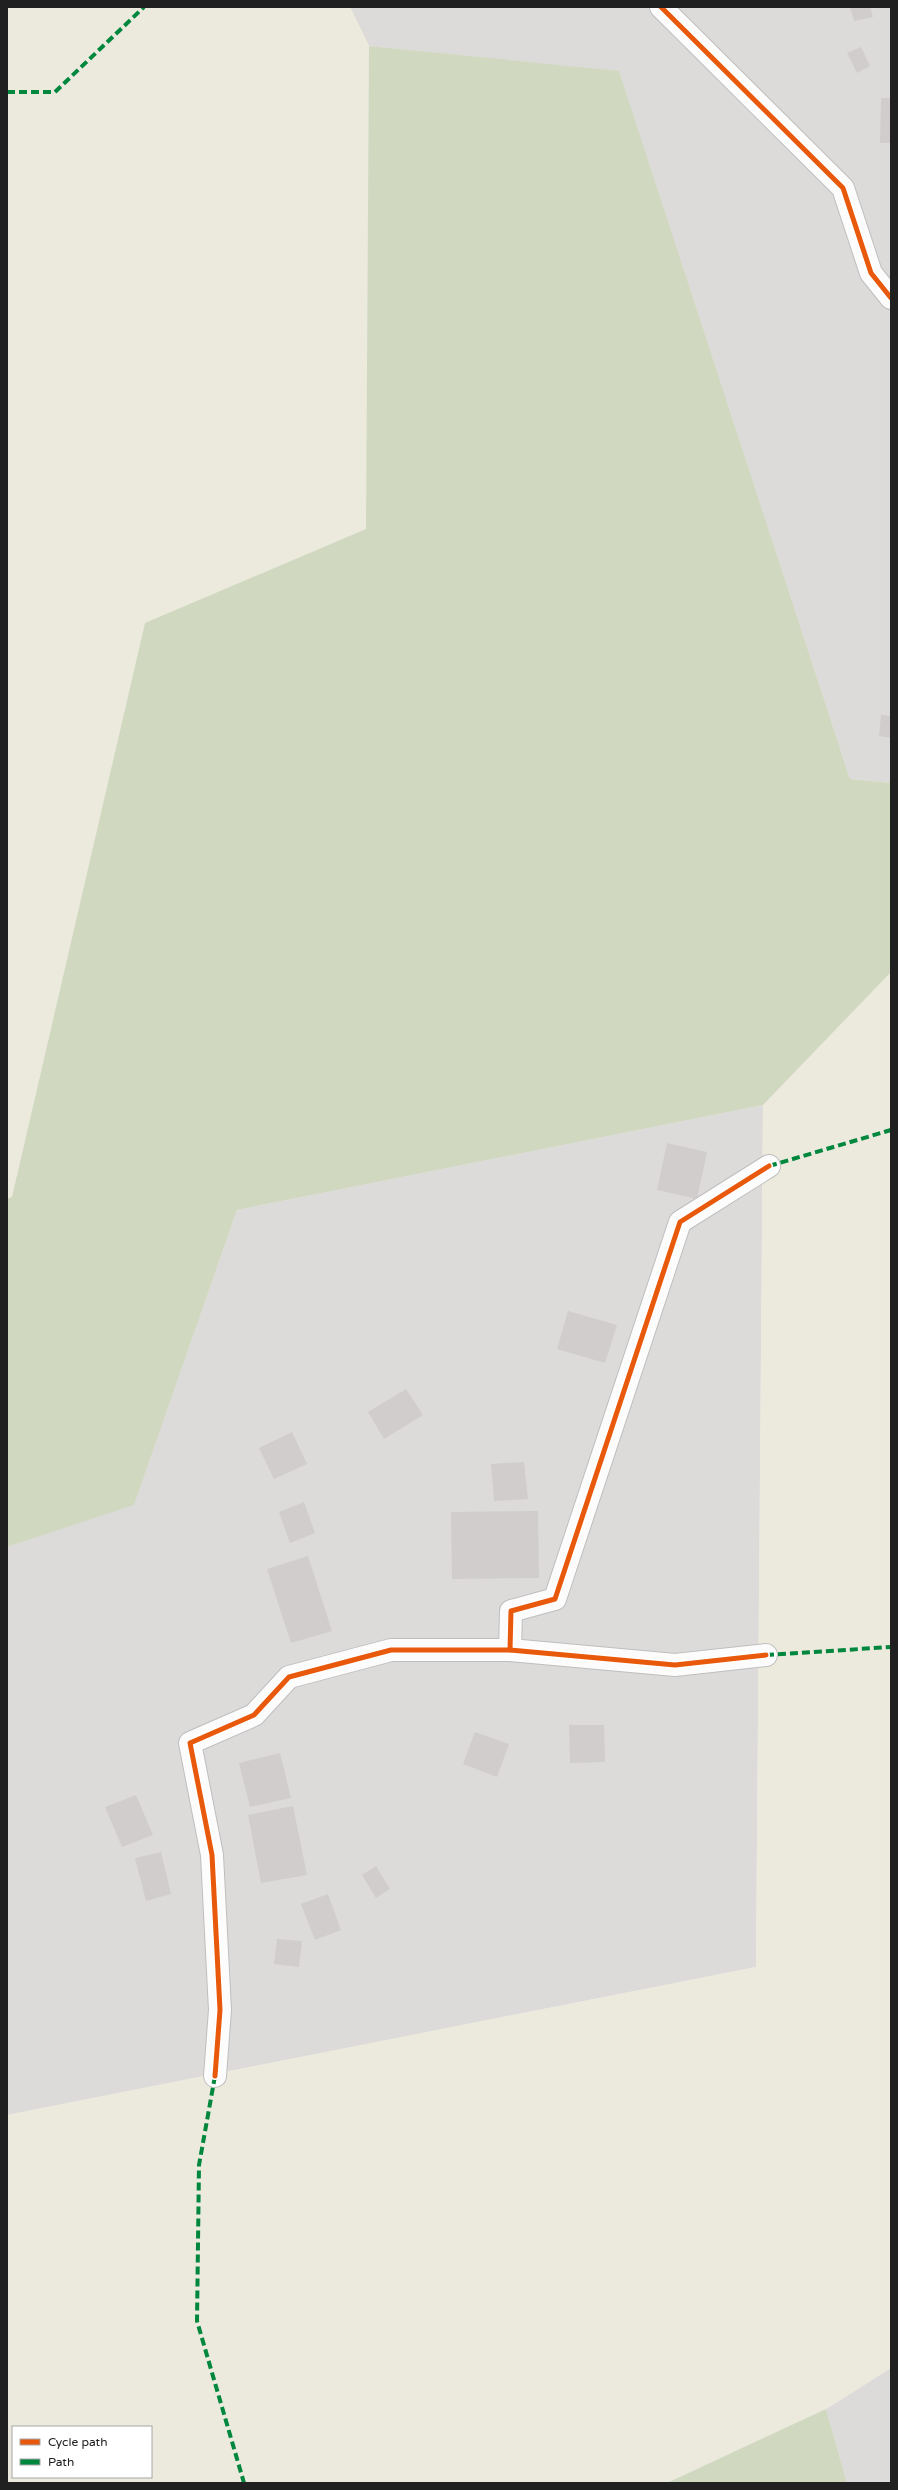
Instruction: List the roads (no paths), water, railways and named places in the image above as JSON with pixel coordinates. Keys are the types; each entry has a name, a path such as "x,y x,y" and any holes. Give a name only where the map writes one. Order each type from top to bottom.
{"street":[{"path":"661,7 843,188 871,273 891,298"},
{"path":"510,1650 511,1611 555,1598 680,1222 769,1166"},
{"path":"215,2076 220,2010 212,1855 190,1743 254,1715 289,1677 391,1650 510,1650 675,1665 766,1656"}]}
